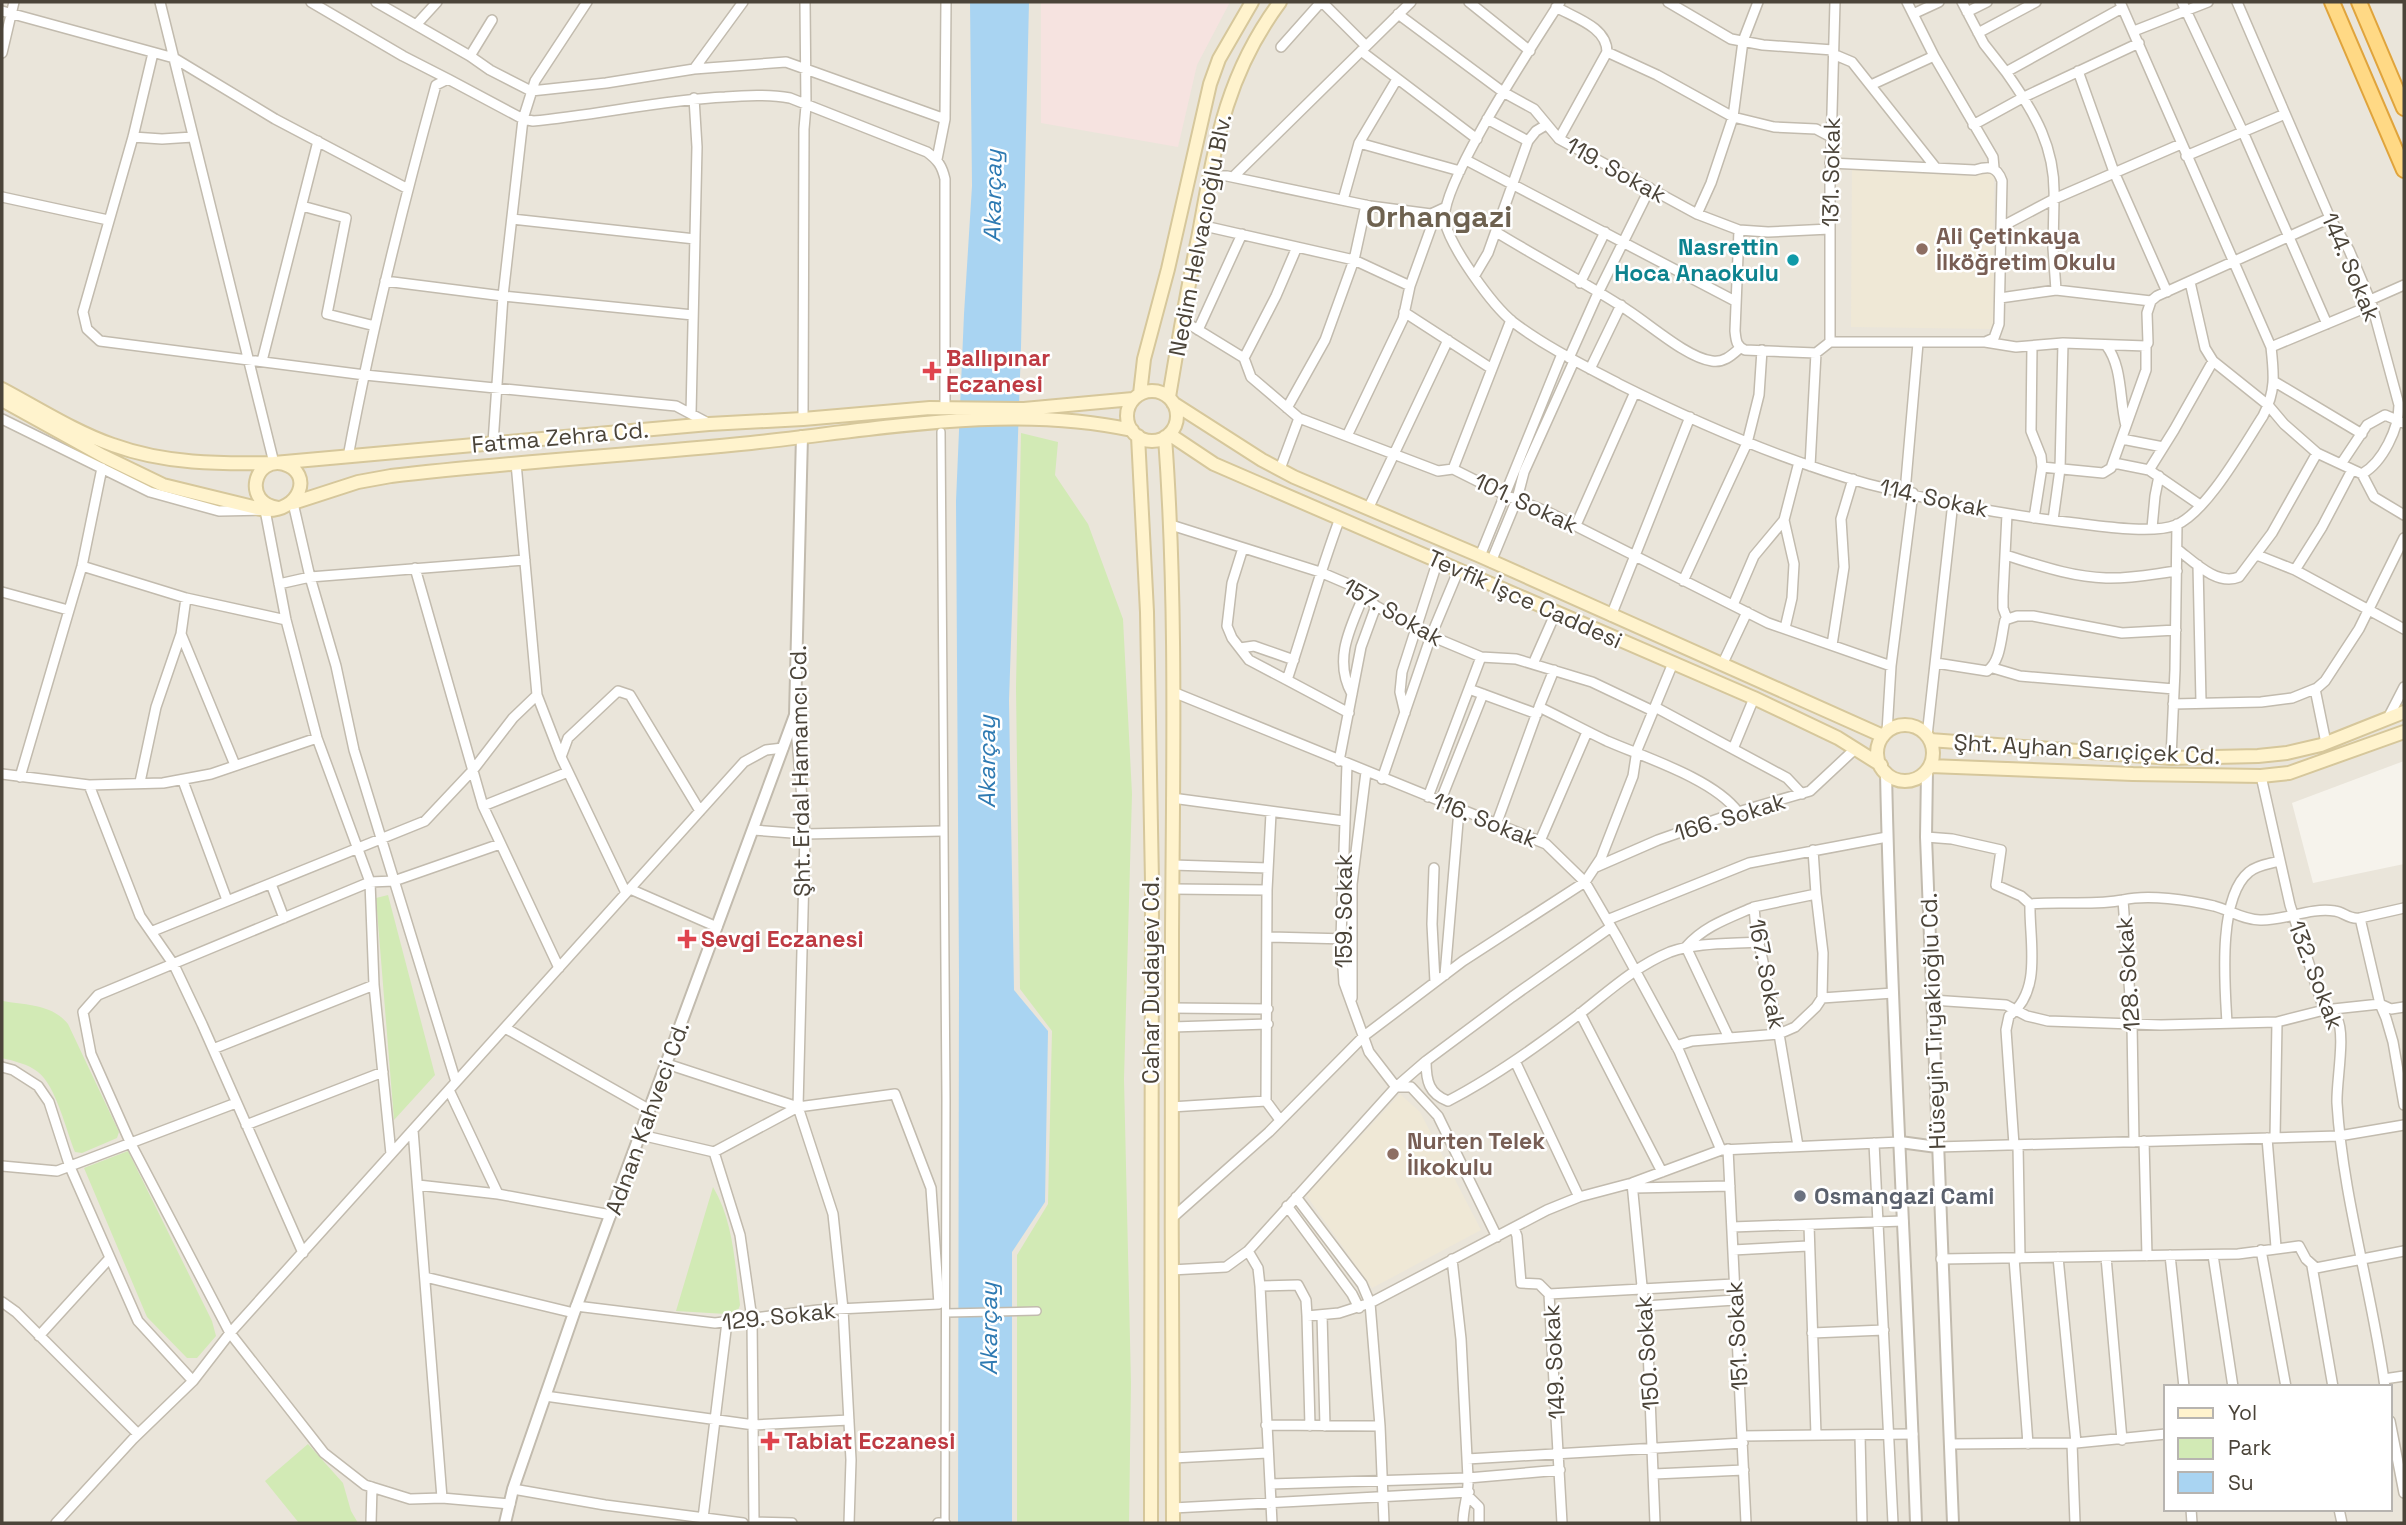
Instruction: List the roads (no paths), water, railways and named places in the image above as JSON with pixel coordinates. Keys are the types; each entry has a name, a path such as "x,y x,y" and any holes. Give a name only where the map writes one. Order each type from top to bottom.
{"highway":[{"path":"2332,2 2404,170"},
{"path":"2358,2 2404,108"}],"main road":[{"name":"Nedim Helvacıoğlu Blv.","path":"1136,396 1210,85 1219,59 1252,2"},
{"name":"Nedim Helvacıoğlu Blv.","path":"1171,400 1182,320 1224,108 1236,77 1264,24 1280,2"},
{"name":"Fatma Zehra Cd.","path":"2,389 103,456 163,485 272,509"},
{"path":"1154,391 1171,400 1177,419 1167,435 1152,441 1135,433 1127,414 1136,396 1154,391"},
{"name":"Fatma Zehra Cd.","path":"1023,414 1136,396"},
{"name":"Fatma Zehra Cd.","path":"2,400 111,445 149,456 213,464 274,463 709,424 944,408 957,414"},
{"name":"Tevfik İşce Caddesi","path":"1171,400 1206,426 1280,469 1722,665 1885,734"},
{"name":"Fatma Zehra Cd.","path":"293,503 358,482 391,476 752,443 957,414 1023,414 1135,433"},
{"path":"802,436 803,419"},
{"name":"Cahar Dudayev Cd.","path":"1135,433 1147,612 1152,882 1151,1523"},
{"name":"Tevfik İşce Caddesi","path":"1167,435 1214,464 1754,698 1838,738 1883,768"},
{"name":"Cahar Dudayev Cd.","path":"1167,435 1173,692 1173,1523"},
{"path":"274,463 288,466 298,476 300,490 293,503 272,509 264,504 256,491 257,477 261,471 274,463"},
{"path":"1517,595 1525,578"},
{"name":"Şht. Ayhan Sarıçiçek Cd.","path":"1929,738 2171,758 2258,757 2326,743 2404,712"},
{"path":"1885,734 1903,725 1912,726 1929,738"},
{"name":"Şht. Ayhan Sarıçiçek Cd.","path":"1928,768 2260,776 2289,773 2404,732"},
{"name":"Hüseyin Tiryakioğlu Cd.","path":"1883,768 1878,750 1885,734"},
{"name":"Hüseyin Tiryakioğlu Cd.","path":"1928,768 1933,753 1929,738"},
{"path":"1883,768 1902,780 1911,780 1928,768"}],"street":[{"path":"2,53 6,12 14,2"},
{"path":"160,2 274,463"},
{"path":"311,2 403,56 523,119 533,121 563,118 694,98 764,94 790,98 927,152 942,166 945,179 944,408"},
{"path":"376,2 470,56 490,71 531,91 606,83 694,69 786,62 945,119"},
{"path":"416,25 437,2"},
{"path":"493,443 503,296 523,119 531,91 545,64 587,2"},
{"path":"694,69 743,2"},
{"path":"803,419 805,2"},
{"path":"937,159 945,119 946,2"},
{"path":"1281,47 1322,2 1364,49 1397,79 1477,139"},
{"path":"1233,177 1411,2"},
{"path":"1469,2 1530,51"},
{"path":"1668,2 1720,33 1743,41 1833,52 1852,62 1936,168"},
{"path":"1697,214 1711,184 1733,117 1743,41 1758,2"},
{"name":"131. Sokak","path":"1830,342 1830,163 1835,2"},
{"path":"1907,2 1934,56 1993,157 1994,168 2002,181 1999,324 1994,338 1985,342"},
{"path":"1913,14 1939,2"},
{"path":"1962,2 1978,33 2024,97 2045,135 2055,178 2053,248 2056,290"},
{"path":"1967,12 1987,2"},
{"path":"1978,33 2036,2"},
{"path":"2134,31 2184,6 2208,2"},
{"name":"144. Sokak","path":"2237,2 2330,218 2348,250 2371,303 2399,404 2401,422"},
{"path":"1209,176 1233,177 1366,205 1431,214 1444,208 1460,171 1503,92 1558,4 1603,35 1607,43 1607,52 1559,139"},
{"path":"2006,72 2121,5 2271,347 2274,382 2268,405 2220,480 2192,515 2177,524 2171,758"},
{"path":"2184,6 2243,132 2327,324"},
{"path":"6,12 174,58 408,189"},
{"name":"119. Sokak","path":"1398,14 1503,92 1534,109 1559,139 1697,214 1739,230 1769,232 1830,229"},
{"path":"470,56 492,20"},
{"path":"1973,125 2024,97 2139,43"},
{"path":"1607,52 1657,75 1733,117 1774,127 1816,129 1831,137"},
{"path":"153,53 133,137 83,312 87,329 100,341 496,389 676,406 709,424"},
{"path":"1871,85 1934,56"},
{"path":"2078,71 2114,172 2167,292"},
{"path":"348,457 385,281 408,189 436,85 448,79"},
{"path":"1343,200 1359,144 1397,79"},
{"path":"691,414 697,147 694,98"},
{"path":"2186,156 2285,114"},
{"path":"1488,119 1528,141"},
{"path":"1475,275 1488,253 1528,141 1546,124"},
{"path":"133,137 193,137"},
{"path":"262,361 318,141"},
{"path":"1359,144 1460,171"},
{"path":"2001,226 2054,199 2181,144"},
{"path":"1466,160 1735,301"},
{"path":"1830,163 1994,168"},
{"path":"1486,559 1505,495 1598,293 1650,188"},
{"path":"2,197 108,220"},
{"path":"1287,408 1325,340 1354,260 1366,205"},
{"path":"302,206 346,218 327,314 376,327"},
{"name":"114. Sokak","path":"1444,208 1445,223 1462,259 1511,320 1590,369 1747,443 1853,479 2007,514 2160,529 2177,524"},
{"path":"1347,436 1404,312 1410,286 1432,225 1431,214"},
{"path":"2000,298 2056,290 2151,301 2330,218"},
{"path":"512,219 695,239"},
{"path":"1432,225 1445,223"},
{"path":"1200,225 1354,260 1410,286"},
{"path":"1739,230 1735,301 1736,342 1740,348"},
{"path":"1496,232 1620,305 1687,351 1710,361 1730,357 1740,348 1816,353 1830,342 1985,342 2016,347 2063,343 2146,346"},
{"path":"1580,283 1605,232"},
{"path":"1198,330 1242,234"},
{"path":"1244,358 1276,296 1297,247"},
{"path":"385,281 693,315"},
{"path":"2190,282 2205,348 2213,361 2268,405 2284,424 2317,453 2362,474 2374,497 2404,515"},
{"path":"2271,347 2327,324 2404,285"},
{"path":"2042,467 2103,473 2111,468 2146,370 2147,313 2151,301"},
{"path":"1590,369 1620,305"},
{"path":"1404,312 1492,369"},
{"name":"101. Sokak","path":"1182,320 1244,358 1251,377 1299,418 1438,471 1453,469 1505,495 1576,525 1747,612 1891,666"},
{"path":"1453,469 1511,320"},
{"path":"1368,509 1448,340"},
{"name":"Hüseyin Tiryakioğlu Cd.","path":"1885,734 1909,493 1919,343"},
{"path":"2053,520 2060,469 2063,343"},
{"path":"2106,345 2113,354 2116,366 2126,426"},
{"path":"2032,346 2031,431 2041,456 2042,467 2034,518"},
{"path":"1683,581 1747,443 1759,395 1762,350"},
{"path":"1810,466 1816,353"},
{"path":"1486,559 1517,499 1524,472 1568,357"},
{"path":"2149,470 2213,361"},
{"path":"2274,382 2362,434"},
{"path":"1576,525 1635,392"},
{"path":"2341,464 2371,421 2385,415 2401,422 2378,459 2362,474"},
{"path":"1611,616 1690,417"},
{"path":"1280,469 1299,418"},
{"path":"2,419 150,492 219,511 272,509 279,584 286,620 317,738 370,882 374,985 391,1154"},
{"path":"938,1523 945,1523 946,1313 941,432"},
{"name":"Şht. Erdal Hamamcı Cd.","path":"802,436 795,715 805,834 798,1107 833,1214 843,1309 849,1420 849,1523"},
{"path":"2122,439 2163,447"},
{"path":"2177,549 2220,579 2231,580 2239,577 2272,533 2317,453"},
{"path":"1733,605 1754,556 1784,520 1800,462"},
{"path":"516,463 537,695 561,757 628,891 717,927"},
{"path":"2113,463 2149,470 2200,505"},
{"path":"20,777 82,566 102,468"},
{"path":"2295,570 2353,470"},
{"path":"2152,528 2159,476"},
{"path":"1832,645 1843,578 1841,519 1853,479"},
{"name":"Hüseyin Tiryakioğlu Cd.","path":"1929,738 1953,502"},
{"path":"293,503 310,577 336,666 354,750 456,1082"},
{"path":"1993,668 2007,618 2003,608 2003,596 2007,514"},
{"path":"1287,680 1316,593 1320,572 1340,518"},
{"path":"1784,520 1794,564 1785,628"},
{"name":"157. Sokak","path":"1171,525 1320,572 1355,587 1376,606 1431,636 1481,657 1516,659 1592,682 1654,709 1733,749 1787,778 1802,794"},
{"path":"2174,704 2292,698 2315,689 2325,681 2338,662 2404,538"},
{"path":"1243,548 1232,583 1227,626 1240,648 1249,660 1349,713"},
{"path":"2005,555 2044,567 2094,577 2135,577 2177,570"},
{"path":"2257,555 2295,570 2404,629"},
{"path":"279,584 310,577 525,559"},
{"path":"1405,713 1400,692 1402,672 1438,560"},
{"path":"2198,565 2201,702"},
{"path":"82,566 186,598 286,620"},
{"path":"415,568 483,806 559,968"},
{"path":"1382,779 1431,636 1459,569"},
{"path":"2,592 68,610"},
{"path":"1352,694 1345,681 1343,653 1364,595"},
{"path":"140,782 156,707 181,634 186,598"},
{"name":"159. Sokak","path":"1376,606 1360,647 1343,762 1341,939 1344,983 1369,1052 1396,1087"},
{"path":"1533,664 1556,612"},
{"path":"1722,665 1747,612"},
{"path":"2007,618 2033,616 2122,633 2176,630"},
{"path":"181,634 235,765"},
{"path":"1240,648 1254,646 1293,660"},
{"path":"1429,797 1481,657"},
{"path":"1171,1219 1280,1121 1364,1037 1435,982 1585,882 1601,858 1633,776 1636,754 1673,663"},
{"path":"1936,663 1987,671 1993,668 2020,676 2174,689"},
{"path":"1496,824 1554,670"},
{"path":"2388,718 2404,687"},
{"path":"1469,689 1538,711 1701,782 1723,796 1738,811"},
{"path":"2315,689 2326,743"},
{"path":"561,757 568,738 618,691 630,695 701,810"},
{"name":"116. Sokak","path":"1173,692 1546,844 1585,882 1676,1046 1725,1149"},
{"path":"1440,802 1483,694"},
{"path":"153,931 425,821 473,770 513,718 537,695"},
{"path":"1733,749 1754,698"},
{"name":"Adnan Kahveci Cd.","path":"505,1523 513,1489 575,1309 795,715"},
{"path":"1540,841 1587,732"},
{"path":"2,775 89,785 183,781 317,738"},
{"path":"56,1523 138,1434 193,1381 230,1333 744,762 766,750 783,748"},
{"name":"166. Sokak","path":"1594,868 1658,840 1738,811 1810,791 1855,749"},
{"name":"Hüseyin Tiryakioğlu Cd.","path":"1883,768 1916,1523"},
{"name":"Hüseyin Tiryakioğlu Cd.","path":"1928,768 1926,837 1953,1523"},
{"path":"483,806 568,772"},
{"path":"1352,1003 1352,884 1366,772"},
{"name":"132. Sokak","path":"2260,776 2293,915 2324,1010 2335,1016 2340,1028 2337,1098 2339,1136"},
{"path":"183,781 227,900"},
{"path":"89,785 140,916 153,931 174,965 303,1253"},
{"path":"1172,798 1344,821"},
{"path":"1445,975 1459,810"},
{"path":"1272,813 1267,890 1266,1101 1280,1121"},
{"path":"753,830 805,834 942,831"},
{"path":"1171,1270 1226,1267 1248,1251 1396,1087 1426,1061 1609,924 1749,863 1887,837"},
{"path":"1926,837 1952,839 2001,850 1996,885 2021,896 2030,904 2031,978 2024,999 2017,1010 2008,1016 2005,1048 2016,1145 2017,1258 2028,1444"},
{"path":"500,844 394,881 370,882 98,995 83,1012 91,1054 131,1144 230,1333 324,1453 365,1485 410,1499 442,1497 510,1504"},
{"path":"1676,1046 1684,1042 1779,1034 1795,1027 1822,998 1823,953 1815,894 1813,850"},
{"path":"2227,1023 2223,961 2230,912 2238,886 2244,877 2259,867 2279,861"},
{"path":"1172,865 1268,868"},
{"path":"1434,868 1432,924 1435,982"},
{"path":"271,884 284,918"},
{"path":"1172,889 1267,890"},
{"name":"167. Sokak","path":"1798,1146 1754,907 1815,894"},
{"path":"2123,900 2145,897 2214,906 2258,920 2336,911 2353,919 2404,908"},
{"name":"128. Sokak","path":"2030,904 2104,904 2123,900 2147,1256"},
{"path":"1686,947 1711,926 1754,907"},
{"path":"2360,918 2379,1004 2393,1042 2404,1105"},
{"path":"1267,937 1352,939"},
{"path":"1426,1061 1430,1086 1436,1096 1448,1101 1515,1061 1635,970 1686,947 1760,943"},
{"path":"1686,947 1729,1038"},
{"path":"213,1049 374,985"},
{"path":"1822,998 1893,993"},
{"path":"1932,1000 2006,1004 2027,1016 2048,1020 2132,1024 2277,1022 2324,1010 2379,1004 2391,1009 2404,1007"},
{"path":"1172,1008 1268,1009"},
{"path":"1580,1013 1662,1172"},
{"path":"2276,1247 2271,1138 2277,1022"},
{"path":"1172,1027 1268,1024"},
{"path":"505,1028 650,1110"},
{"path":"1515,1061 1578,1197"},
{"path":"667,1064 798,1107"},
{"path":"2,1067 13,1070 38,1086 49,1102 70,1167 138,1321 193,1381"},
{"path":"246,1125 383,1072"},
{"path":"1396,1087 1411,1087 1438,1116 1497,1237"},
{"path":"449,1090 498,1194"},
{"name":"129. Sokak","path":"425,1277 575,1309 715,1324 843,1309 940,1304 931,1188 895,1094 798,1107"},
{"path":"1171,1107 1266,1101"},
{"path":"2,1166 57,1171 236,1103"},
{"path":"640,1135 714,1152 798,1107"},
{"path":"1632,1186 1725,1149 1900,1142 1937,1147 2339,1136 2404,1125"},
{"path":"413,1130 442,1497"},
{"path":"2339,1136 2347,1194 2384,1383 2404,1376"},
{"path":"1874,1143 1893,1523"},
{"name":"151. Sokak","path":"1725,1149 1730,1186 1746,1523"},
{"path":"714,1152 740,1235 752,1319 754,1424 750,1523"},
{"path":"418,1185 498,1194 611,1215"},
{"path":"1307,1316 1359,1308 1547,1210 1578,1197 1632,1186 1730,1186"},
{"name":"150. Sokak","path":"1632,1186 1645,1306 1655,1523"},
{"path":"1296,1197 1362,1284 1370,1303 1380,1426 1384,1523"},
{"path":"1287,1206 1352,1294 1359,1308"},
{"path":"1732,1227 1903,1221"},
{"path":"1809,1225 1816,1435"},
{"path":"1514,1228 1521,1283 1539,1284 1549,1294"},
{"path":"1733,1250 1808,1246"},
{"path":"1941,1259 2213,1255 2299,1246 2312,1266 2333,1385"},
{"path":"2261,1250 2286,1385"},
{"path":"1248,1251 1258,1268 1260,1286 1272,1523"},
{"path":"2312,1266 2316,1268 2404,1251"},
{"path":"2170,1255 2184,1385"},
{"path":"2213,1255 2233,1385"},
{"path":"2106,1256 2122,1440"},
{"path":"2058,1257 2074,1443 2075,1523"},
{"path":"40,1336 109,1259"},
{"path":"1452,1259 1461,1339 1469,1495 1463,1507 1463,1523"},
{"name":"149. Sokak","path":"1562,1523 1549,1294 1734,1284"},
{"path":"1260,1286 1298,1285 1306,1300 1310,1426"},
{"path":"1645,1306 1735,1300"},
{"path":"2,1302 138,1434"},
{"path":"946,1313 1037,1311"},
{"path":"1322,1315 1325,1426"},
{"path":"703,1518 727,1322"},
{"path":"1812,1333 1884,1330"},
{"path":"545,1396 754,1424 849,1420"},
{"path":"1266,1425 1380,1426"},
{"path":"2392,1431 2404,1493"},
{"path":"1467,1459 1816,1435 1913,1434"},
{"path":"1950,1444 2074,1443 2164,1434"},
{"path":"1860,1435 1862,1523"},
{"path":"1172,1458 1267,1452"},
{"path":"1270,1484 1468,1478 1560,1469"},
{"path":"1654,1474 1744,1470"},
{"path":"371,1523 372,1487"},
{"path":"513,1489 703,1518 750,1523 792,1523"},
{"path":"1173,1508 1382,1496 1469,1495"},
{"path":"1469,1495 1479,1507 1479,1523"}],"water":[{"name":"Akarçay","path":"970,2 1029,2 1009,701 1014,990 1048,1031 1045,1202 1012,1252 1012,1523 958,1523 956,501 972,186"}],"place":[{"name":"Ali Çetinkaya İlköğretim Okulu","path":"1922,249"},
{"name":"Nasrettin Hoca Anaokulu","path":"1793,260"},
{"name":"Ballıpınar Eczanesi","path":"932,371"},
{"name":"Sevgi Eczanesi","path":"687,939"},
{"name":"Nurten Telek İlkokulu","path":"1393,1154"},
{"name":"Osmangazi Cami","path":"1800,1196"},
{"name":"Tabiat Eczanesi","path":"770,1441"}],"district":[{"name":"Orhangazi","path":"1439,217"}]}
